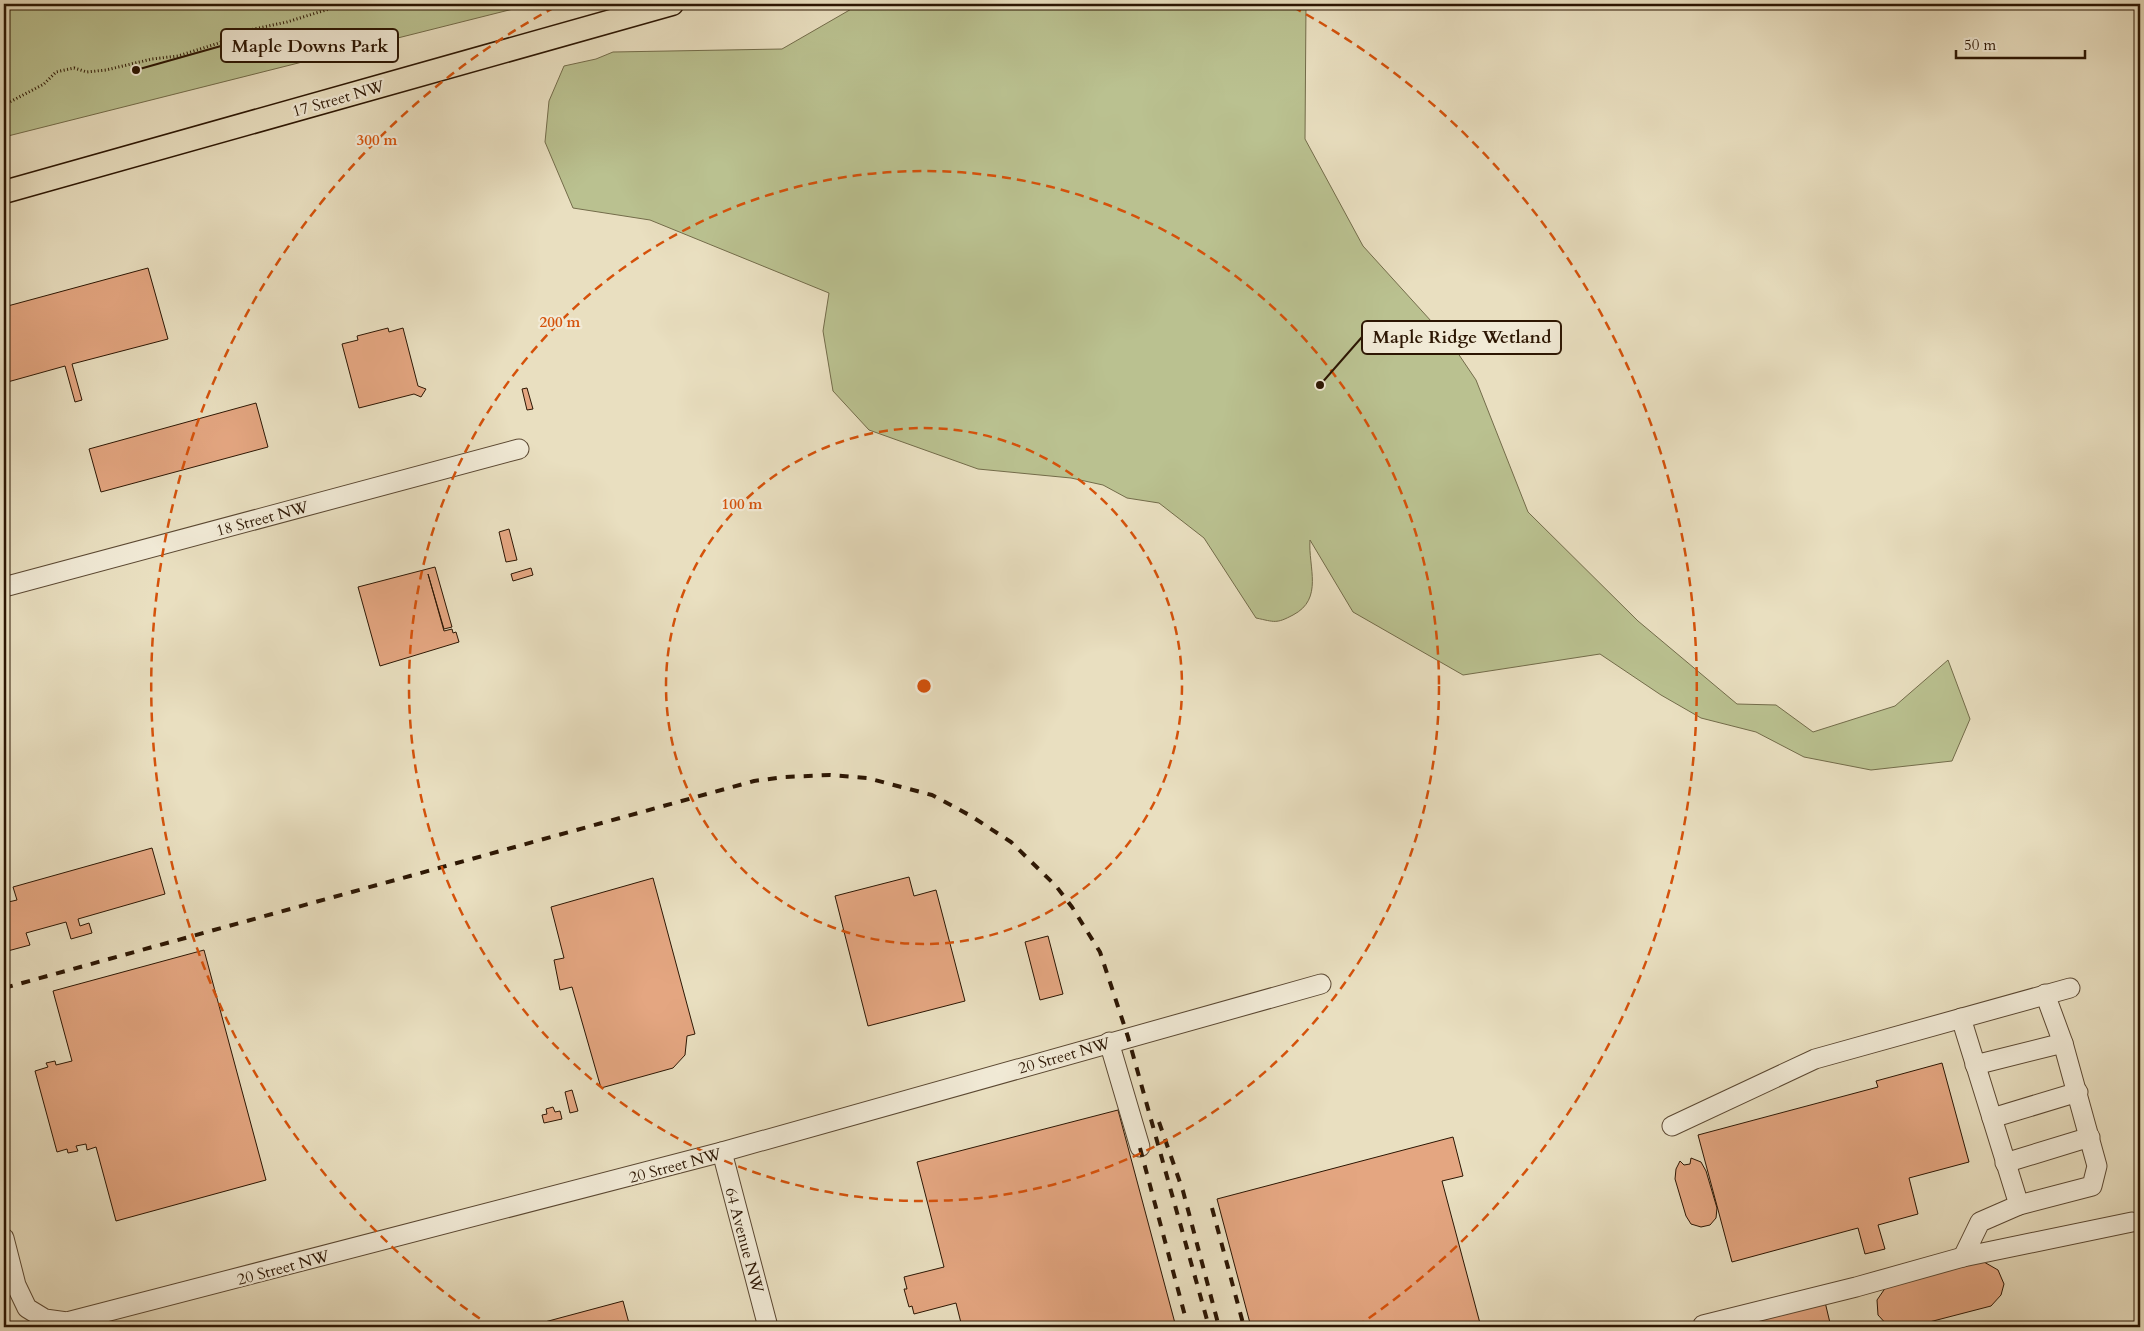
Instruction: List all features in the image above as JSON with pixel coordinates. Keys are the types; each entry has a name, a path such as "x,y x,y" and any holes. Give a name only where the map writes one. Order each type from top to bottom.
{"main road":[{"name":"17 Street NW","path":"4,192 672,4"}],"street":[{"name":"18 Street NW","path":"4,587 519,449"},
{"name":"20 Street NW","path":"4,1238 16,1285 27,1308 45,1319 67,1322 722,1152 1321,984"},
{"path":"1672,1126 1815,1059 2070,988"},
{"path":"1963,1257 1980,1222 2019,1205 2092,1186 2097,1166 2078,1092 2046,994"},
{"path":"1961,1018 2019,1205"},
{"path":"1109,1042 1140,1147"},
{"path":"1975,1065 2063,1043"},
{"path":"1992,1118 2078,1092"},
{"path":"2006,1163 2090,1138"},
{"name":"64 Avenue NW","path":"722,1152 768,1327"},
{"path":"1703,1325 1856,1287 1963,1257 2132,1222"}],"path":[{"path":"4,105 44,84 56,72 74,68 87,72 106,70 152,59 178,56 219,42 240,32 287,22 345,4"}],"green space":[{"path":"4,4 533,4 4,137"},
{"path":"860,4 1306,4 1305,139 1363,246 1451,343 1476,380 1528,512 1638,621 1737,704 1776,705 1813,732 1895,706 1948,660 1970,719 1952,761 1871,770 1804,757 1756,732 1701,718 1661,695 1600,654 1463,675 1353,612 1310,540 1312,582 1308,600 1303,608 1279,621 1256,618 1204,538 1159,503 1127,498 1103,485 1071,478 978,469 869,430 833,391 823,331 829,293 650,220 573,208 545,142 549,101 564,66 596,59 613,52 782,49"}],"building":[{"path":"148,268 168,339 72,364 82,400 75,402 65,366 4,383 4,307"},
{"path":"388,328 389,332 403,328 418,386 426,389 421,397 414,394 359,408 342,344 358,340 357,336"},
{"path":"527,388 533,409 527,410 522,389"},
{"path":"256,403 268,447 101,492 89,449"},
{"path":"509,529 517,560 506,562 499,532"},
{"path":"435,567 452,627 444,629 428,574 444,631 452,629 453,633 456,632 459,642 380,666 358,587"},
{"path":"531,568 533,575 513,581 511,574"},
{"path":"152,848 165,894 78,919 80,926 89,923 92,933 71,939 66,922 26,933 30,945 4,952 4,903 17,900 13,887"},
{"path":"909,877 914,896 936,890 965,1001 868,1026 835,896"},
{"path":"653,878 695,1034 687,1036 685,1055 673,1068 601,1088 572,987 560,990 554,960 564,958 551,907"},
{"path":"1048,936 1063,994 1040,1000 1025,942"},
{"path":"204,950 266,1180 116,1221 96,1147 87,1150 86,1144 76,1146 78,1151 68,1153 67,1149 57,1152 35,1071 48,1067 46,1063 55,1061 56,1065 72,1061 53,991"},
{"path":"1942,1063 1969,1162 1909,1178 1918,1214 1878,1225 1885,1249 1865,1254 1858,1228 1732,1262 1698,1135 1878,1087 1876,1081"},
{"path":"572,1090 578,1111 570,1113 565,1092"},
{"path":"553,1107 555,1112 560,1111 562,1119 544,1123 542,1115 547,1114 546,1109"},
{"path":"1118,1110 1176,1327 962,1327 956,1303 914,1314 912,1306 909,1307 904,1289 907,1289 904,1277 944,1267 917,1162"},
{"path":"1453,1137 1463,1176 1442,1181 1481,1327 1251,1327 1217,1199"},
{"path":"1691,1158 1701,1162 1706,1171 1717,1208 1716,1218 1710,1225 1701,1227 1691,1224 1686,1216 1675,1179 1676,1169 1680,1161 1684,1165 1690,1164"},
{"path":"1984,1262 1998,1270 2004,1284 2001,1295 1991,1306 1910,1327 1889,1327 1878,1315 1877,1300 1886,1287 1973,1263"},
{"path":"623,1301 630,1327 526,1327"},
{"path":"1825,1302 1831,1327 1749,1327 1748,1322"}],"railway":[{"path":"4,988 754,781 784,777 830,775 867,778 932,795 971,816 1011,842 1056,886 1072,907 1100,952 1128,1037 1209,1327"},
{"path":"1159,1122 1183,1191 1219,1327"},
{"path":"1140,1148 1188,1327"},
{"path":"1212,1208 1244,1327"}],"place":[{"name":"Maple Downs Park","path":"136,70"},
{"name":"Maple Ridge Wetland","path":"1320,385"}]}
